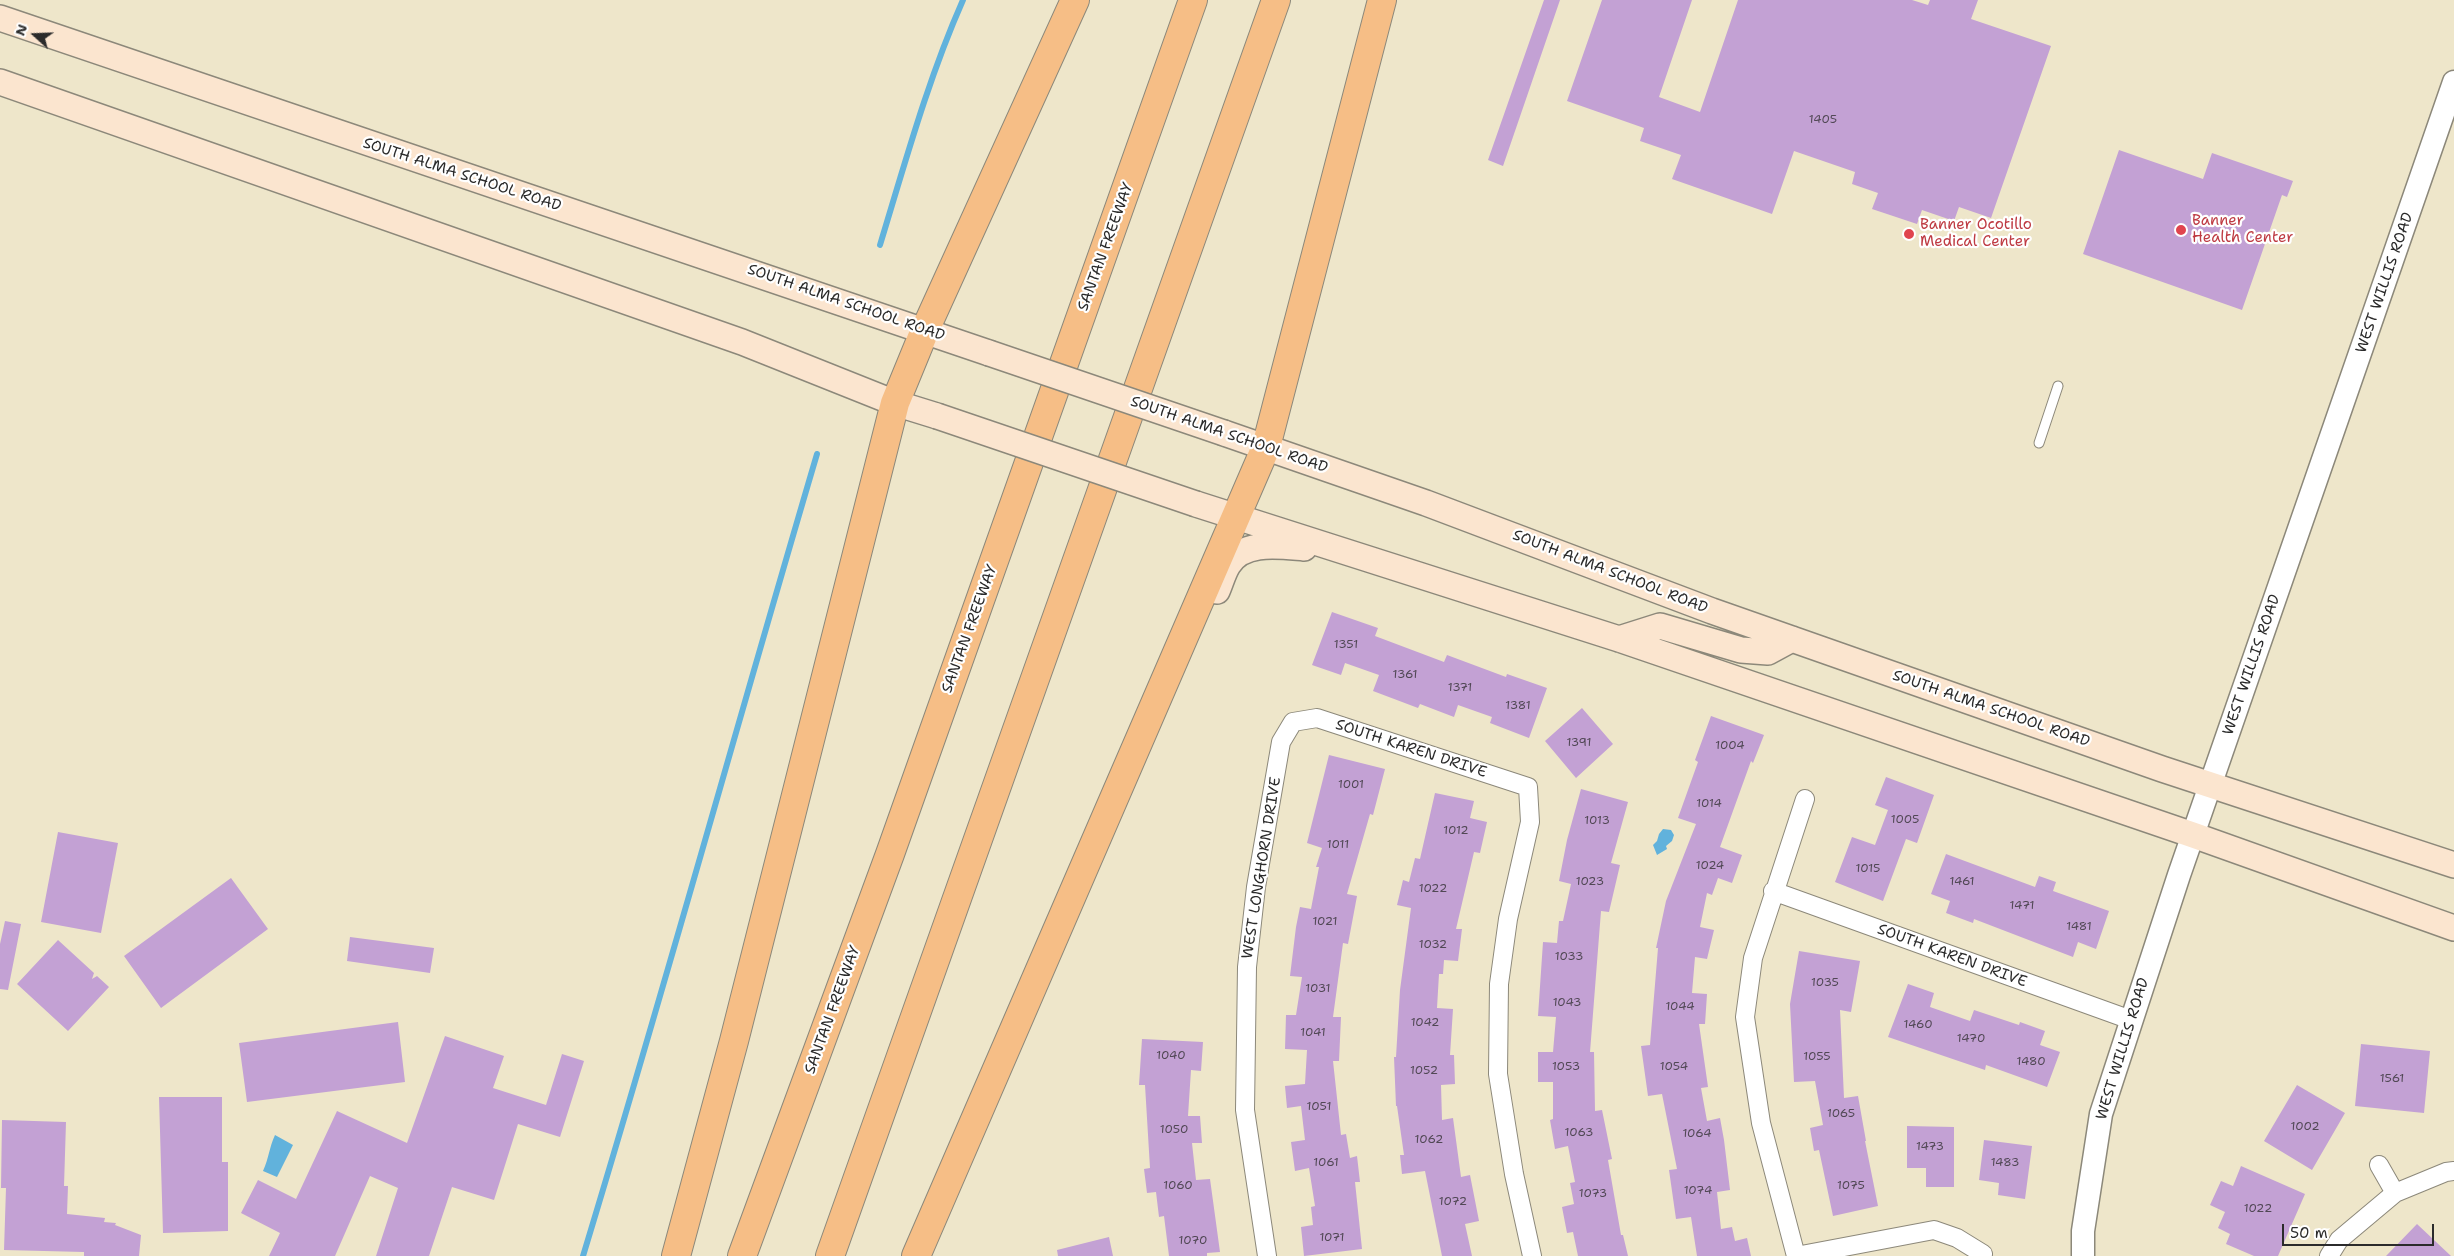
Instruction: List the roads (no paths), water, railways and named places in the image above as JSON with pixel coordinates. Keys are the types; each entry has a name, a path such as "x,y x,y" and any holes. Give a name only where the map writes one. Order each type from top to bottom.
{"highway":[{"path":"676,1256 734,1041 895,403 925,330 1075,0"},
{"name":"SANTAN FREEWAY","path":"742,1256 890,854 1193,0"},
{"path":"830,1256 1276,0"},
{"path":"916,1256 1266,447 1382,0"}],"main road":[{"name":"SOUTH ALMA SCHOOL ROAD","path":"0,18 1266,447 1435,506 1792,639 2210,786 2454,865"},
{"path":"0,82 742,342 895,403 1235,517 1619,639 2193,835 2454,928"},
{"path":"1070,899 1104,850 1229,564 1244,551 1254,547 1272,545 1343,552"},
{"path":"1619,639 1660,626 1741,650 1768,652 1792,639"}],"street":[{"name":"WEST WILLIS ROAD","path":"2082,1256 2083,1231 2100,1114 2193,835 2454,82"},
{"name":"SOUTH KAREN DRIVE","path":"1293,722 1317,718 1528,788 1530,822 1508,919 1499,984 1498,1074 1514,1174 1532,1256"},
{"name":"WEST LONGHORN DRIVE","path":"1267,1256 1244,1110 1247,967 1256,886 1282,742 1293,722"},
{"path":"1805,799 1753,958 1745,1017 1760,1123 1796,1256 1934,1230 1957,1238 1983,1254"},
{"name":"SOUTH KAREN DRIVE","path":"1774,891 2131,1020"},
{"path":"2379,1165 2395,1194"},
{"path":"2329,1256 2339,1240 2395,1194 2446,1172 2454,1171"}],"lane":[{"path":"2039,443 2058,386"}],"water":[{"path":"1663,829 1671,830 1674,835 1672,841 1666,846 1667,849 1657,855 1653,845"},
{"path":"275,1135 293,1145 277,1177 263,1171"}],"waterway":[{"path":"880,245 928,91 963,0"},
{"path":"583,1256 643,1056 817,454"}],"place":[{"name":"Banner Health Center","path":"2181,230"},
{"name":"Banner Ocotillo Medical Center","path":"1909,234"}]}
